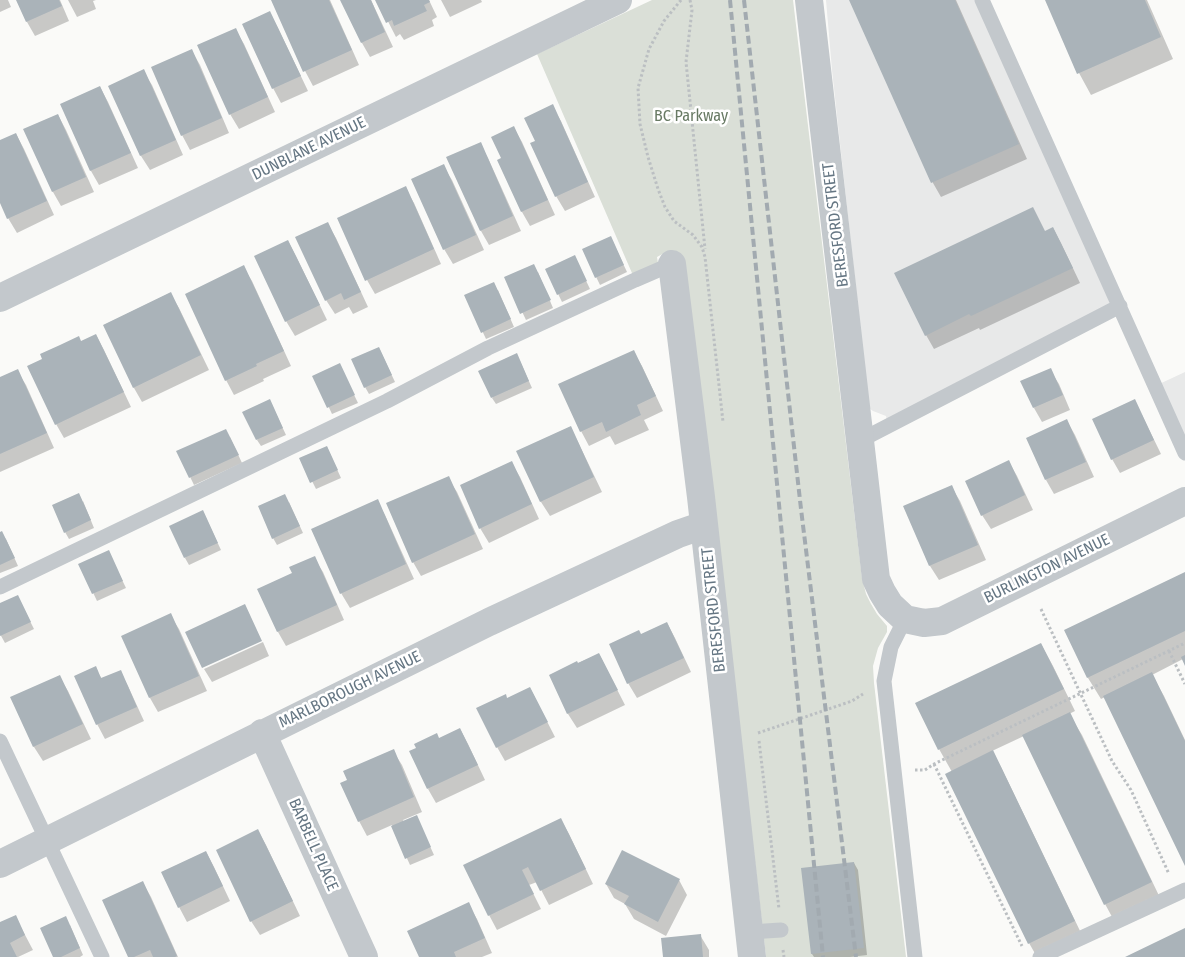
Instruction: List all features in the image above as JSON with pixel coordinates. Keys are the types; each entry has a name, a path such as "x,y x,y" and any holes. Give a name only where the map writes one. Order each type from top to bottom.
{"street":[{"name":"DUNBLANE AVENUE","path":"0,298 618,0"},
{"name":"BERESFORD STREET","path":"809,0 876,579 890,605 905,619"},
{"name":"BERESFORD STREET","path":"672,264 704,525 751,945"},
{"name":"BURLINGTON AVENUE","path":"905,619 924,623 942,621 1185,502"},
{"name":"MARLBOROUGH AVENUE","path":"0,864 489,622 678,534 704,525"},
{"name":"BARBELL PLACE","path":"262,734 364,957"}],"lane":[{"path":"982,0 1185,453"},
{"path":"0,586 387,401 488,348 672,264"},
{"path":"861,440 1120,306"},
{"path":"905,619 891,647 884,681 915,957"},
{"path":"0,741 102,957"},
{"path":"1040,957 1185,890"},
{"path":"751,945 781,930"}],"path":[{"path":"690,0 692,10 686,62 705,257"},
{"path":"1041,609 1112,761 1131,790 1170,877"},
{"path":"910,769 925,770 1185,643"},
{"path":"1169,651 1185,684"},
{"path":"758,733 852,701 884,681"},
{"path":"934,764 1023,949"}],"shaded area":[{"path":"826,0 982,0 1120,306 888,426 886,416 869,408"},
{"path":"1185,372 1185,453 1155,386"}],"green space":[{"name":"BC Parkway","path":"652,0 793,0 862,578 871,604 887,626 887,632 878,648 873,666 906,957 766,957 712,492 666,252 657,257 659,270 635,280 537,54"}],"building":[{"path":"16,0 59,0 62,6 26,22"},
{"path":"271,0 329,0 352,50 303,72"},
{"path":"340,0 371,0 385,32 361,43"},
{"path":"375,0 429,0 430,2 424,5 427,11 394,26 392,20 386,23"},
{"path":"849,0 955,0 1019,144 931,183"},
{"path":"1045,0 1145,0 1161,37 1077,74"},
{"path":"270,11 301,76 272,89 242,24"},
{"path":"236,28 268,97 229,115 197,45"},
{"path":"192,49 222,118 181,136 151,67"},
{"path":"144,69 176,140 140,156 108,86"},
{"path":"100,86 131,153 90,171 60,104"},
{"path":"553,104 588,182 555,197 530,143 535,141 524,118"},
{"path":"58,114 86,177 52,192 23,129"},
{"path":"514,126 548,200 521,212 497,160 501,158 491,137"},
{"path":"16,133 47,201 7,219 0,203 0,140"},
{"path":"481,142 513,216 480,231 446,157"},
{"path":"444,164 476,235 443,250 411,179"},
{"path":"406,186 434,249 365,281 337,218"},
{"path":"1033,207 1045,231 1053,227 1073,268 971,316 969,314 925,336 894,273"},
{"path":"328,222 361,292 344,300 341,293 325,301 295,237"},
{"path":"611,236 624,265 595,278 582,249"},
{"path":"288,240 320,305 285,322 254,256"},
{"path":"575,255 587,281 557,295 545,269"},
{"path":"534,264 551,300 520,314 504,277"},
{"path":"244,265 284,351 225,381 185,294"},
{"path":"494,282 511,319 481,333 464,295"},
{"path":"171,292 201,355 133,388 103,325"},
{"path":"96,334 124,392 55,425 27,366 42,359 40,354 79,336 81,341"},
{"path":"379,347 392,375 364,388 351,359"},
{"path":"634,350 656,396 637,405 641,415 606,432 602,422 580,432 558,384"},
{"path":"517,353 529,381 491,398 478,371"},
{"path":"340,363 355,395 327,408 312,376"},
{"path":"1051,368 1063,395 1033,408 1020,381"},
{"path":"18,369 47,433 0,454 0,377"},
{"path":"270,399 283,428 256,440 242,412"},
{"path":"1135,399 1154,440 1111,460 1092,419"},
{"path":"1067,419 1086,462 1045,480 1026,438"},
{"path":"571,426 594,477 540,502 516,451"},
{"path":"226,429 239,455 189,478 176,451"},
{"path":"327,446 338,470 310,483 299,458"},
{"path":"1009,460 1025,495 981,516 965,481"},
{"path":"512,461 532,504 479,529 460,485"},
{"path":"449,476 475,534 412,563 386,503"},
{"path":"952,485 978,545 929,566 903,506"},
{"path":"79,493 91,520 64,533 52,505"},
{"path":"285,494 300,526 272,539 258,506"},
{"path":"378,499 406,564 340,594 311,529"},
{"path":"203,510 218,543 184,558 169,526"},
{"path":"2,531 15,558 0,565 0,532"},
{"path":"109,550 123,581 92,594 78,564"},
{"path":"315,556 337,605 277,632 257,589 292,573 289,567"},
{"path":"1185,572 1185,631 1087,678 1064,630"},
{"path":"18,595 31,622 0,636 0,603"},
{"path":"245,604 262,641 202,668 185,632"},
{"path":"171,613 199,676 149,698 121,636"},
{"path":"667,622 684,658 627,684 609,644 639,630 641,634"},
{"path":"1041,643 1064,689 938,750 915,703"},
{"path":"599,653 618,690 567,714 549,675 577,661 578,663"},
{"path":"1185,655 1185,666 1181,657"},
{"path":"96,666 101,678 121,670 137,707 96,725 74,676"},
{"path":"1152,672 1185,741 1185,866 1103,696"},
{"path":"60,675 83,724 33,747 10,697"},
{"path":"530,687 548,722 496,748 476,708 506,694 507,698"},
{"path":"1070,712 1152,882 1104,905 1022,735"},
{"path":"460,728 478,765 427,789 409,751 416,748 414,744 437,733 439,738"},
{"path":"394,749 414,797 358,822 340,783 347,780 343,771"},
{"path":"993,750 1075,921 1028,944 945,774"},
{"path":"417,815 431,847 405,859 391,826"},
{"path":"561,818 586,869 540,891 528,867 522,870 534,894 488,916 463,865"},
{"path":"258,829 293,901 250,922 216,850"},
{"path":"622,850 680,879 658,922 624,904 629,896 605,884"},
{"path":"206,851 223,886 178,908 161,872"},
{"path":"854,862 864,948 811,954 801,868"},
{"path":"143,881 177,956 175,957 153,957 150,950 134,957 128,957 102,900"},
{"path":"469,902 485,938 454,952 456,957 419,957 407,931"},
{"path":"16,915 25,935 10,943 17,957 0,957 0,922"},
{"path":"66,916 80,948 61,957 53,957 40,928"},
{"path":"1185,928 1185,957 1125,957"},
{"path":"701,934 703,957 663,957 661,938"}],"railway":[{"path":"730,0 823,957"},
{"path":"744,0 801,509 856,957"}]}
